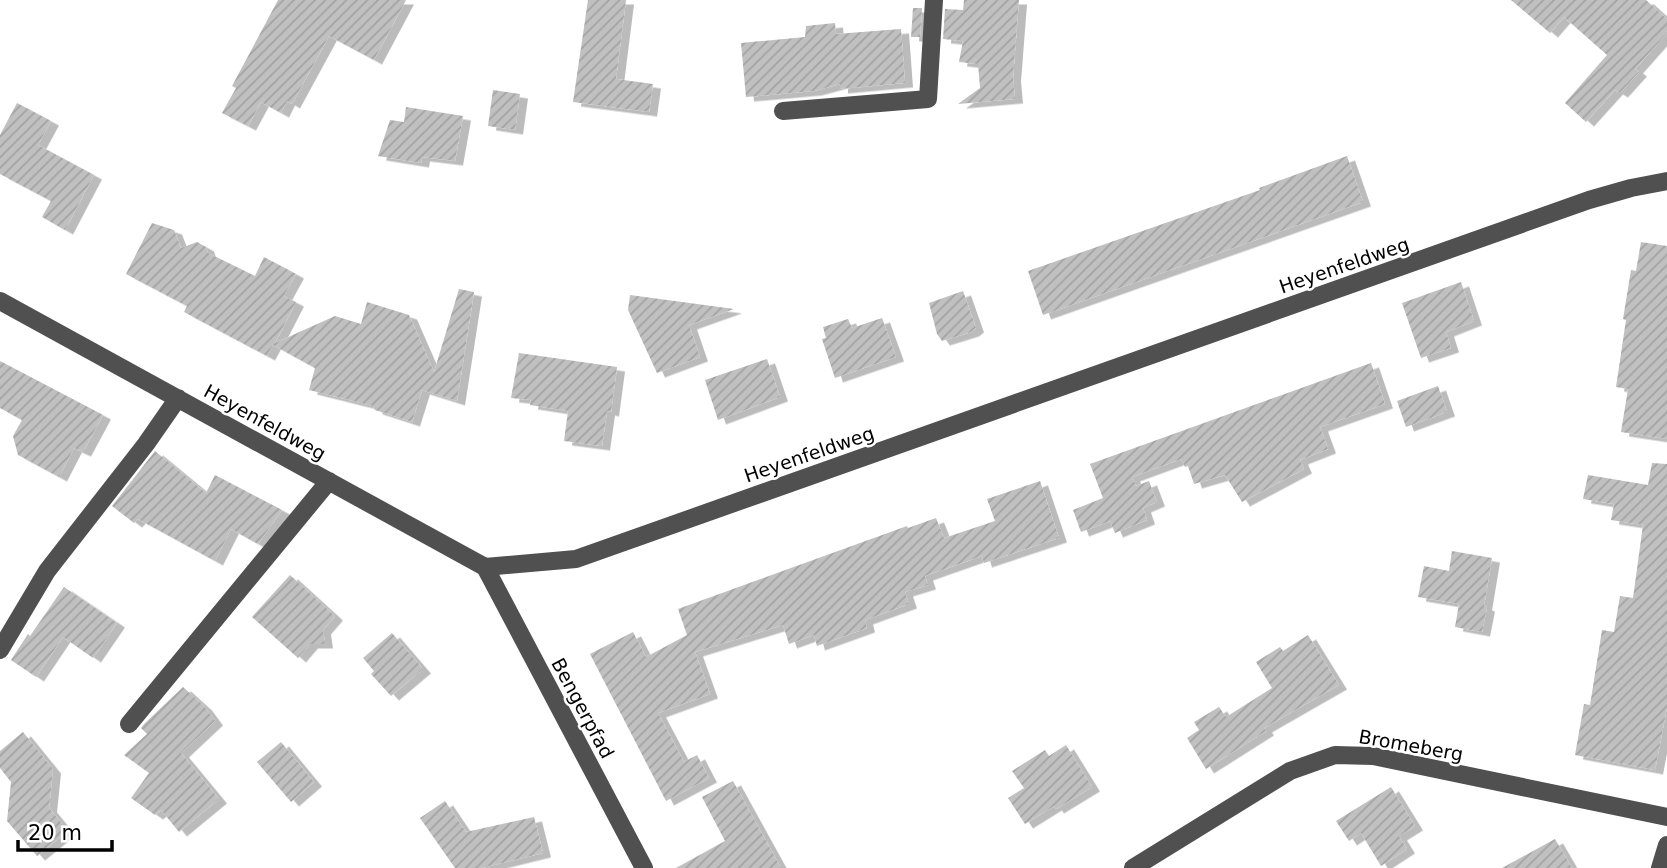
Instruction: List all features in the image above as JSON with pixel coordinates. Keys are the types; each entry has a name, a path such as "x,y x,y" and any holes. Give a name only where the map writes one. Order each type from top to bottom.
{"street":[{"path":"783,111 928,99 934,0"},
{"name":"Heyenfeldweg","path":"0,301 485,567 576,559 1589,200 1667,181"},
{"path":"0,650 47,571 146,444 177,398"},
{"path":"129,724 329,481"},
{"name":"Bengerpfad","path":"485,567 644,868"},
{"name":"Bromeberg","path":"1133,868 1290,771 1335,755 1373,756 1667,817"},
{"path":"1660,868 1667,845"}],"building":[{"path":"278,0 406,0 374,60 329,36 292,104 287,101 281,113 261,102 248,126 222,113 236,88 232,86"},
{"path":"588,0 626,0 616,79 653,84 649,112 573,102"},
{"path":"964,0 1019,0 1013,77 1015,99 958,104 980,88 978,64 959,62 963,41 943,39 945,9 963,10"},
{"path":"1511,0 1646,0 1667,19 1667,33 1635,69 1639,72 1620,93 1615,90 1586,122 1565,103 1607,55 1564,17 1550,33"},
{"path":"913,8 922,8 920,37 911,37"},
{"path":"835,23 836,34 901,29 905,83 840,89 840,84 814,91 746,97 741,43 805,37 806,26"},
{"path":"493,90 520,94 515,130 488,126"},
{"path":"17,103 51,121 38,145 94,175 65,230 42,217 51,201 0,174 0,135"},
{"path":"406,107 463,116 455,161 422,157 421,163 378,156 390,120 404,122"},
{"path":"1347,156 1363,202 1043,315 1028,271 1260,190 1259,188"},
{"path":"152,223 174,230 181,248 197,242 206,247 208,253 255,276 264,257 296,274 284,296 296,302 275,343 335,316 361,324 367,302 409,315 434,372 459,289 474,292 457,401 422,390 412,422 375,410 373,406 309,390 315,368 273,345 267,356 184,312 187,306 126,274"},
{"path":"1641,242 1667,246 1667,439 1621,432 1628,389 1616,387 1626,320 1623,319 1631,270 1636,271"},
{"path":"1461,282 1474,321 1446,332 1451,348 1421,358 1402,303"},
{"path":"963,291 976,328 942,341 937,334 929,303"},
{"path":"630,295 734,309 689,325 700,357 657,373 628,310"},
{"path":"882,318 896,357 835,378 822,339 826,338 823,327 848,319 852,328"},
{"path":"519,353 617,367 611,412 607,411 602,446 564,441 568,411 530,405 531,400 511,398"},
{"path":"767,359 780,397 718,420 705,380"},
{"path":"0,361 103,415 83,452 74,448 59,477 18,455 13,436 22,420 0,408"},
{"path":"1371,363 1385,404 1320,427 1328,449 1300,460 1304,469 1242,502 1225,475 1194,484 1188,466 1185,467 1181,459 1132,477 1136,486 1149,481 1157,502 1143,508 1147,520 1115,533 1110,521 1081,532 1073,510 1103,498 1090,464"},
{"path":"1438,386 1447,412 1406,427 1397,401"},
{"path":"155,451 206,493 215,475 282,510 258,544 231,529 215,561 138,519 134,523 112,506"},
{"path":"1652,463 1667,464 1667,707 1655,770 1575,755 1584,704 1590,705 1602,630 1614,632 1620,596 1633,598 1643,525 1611,520 1614,504 1583,499 1588,475 1648,485"},
{"path":"1040,481 1059,538 984,563 982,556 925,576 928,585 905,592 909,604 865,620 867,628 817,646 814,635 789,644 783,625 695,652 710,694 658,713 684,762 697,755 709,778 666,801 590,654 633,632 646,657 687,635 678,609 907,526 908,528 936,518 944,538 995,521 987,499"},
{"path":"1452,551 1492,558 1482,632 1455,627 1459,604 1418,597 1424,566 1449,571"},
{"path":"290,575 335,616 323,630 325,644 310,644 298,658 252,617"},
{"path":"64,587 117,623 93,658 63,637 36,677 11,660"},
{"path":"392,633 423,669 391,696 371,674 374,671 363,658"},
{"path":"1308,635 1339,685 1264,728 1266,731 1206,769 1187,738 1199,730 1194,722 1219,707 1226,717 1272,688 1256,662 1280,647 1283,651"},
{"path":"183,687 204,706 215,721 181,753 219,799 179,832 161,810 155,815 131,798 149,773 124,755 147,734 141,728 144,724"},
{"path":"23,732 53,769 49,808 68,831 37,856 7,821 11,782 0,768 0,751"},
{"path":"281,742 314,782 291,802 257,762"},
{"path":"1066,745 1092,787 1025,824 1008,798 1024,788 1012,771 1045,750 1049,756"},
{"path":"733,781 781,868 676,868 725,841 702,797"},
{"path":"1391,787 1415,826 1399,836 1407,849 1381,866 1361,833 1349,841 1336,821"},
{"path":"445,801 466,832 534,817 543,853 482,868 455,868 420,818"},
{"path":"1555,839 1572,868 1502,868"}]}
